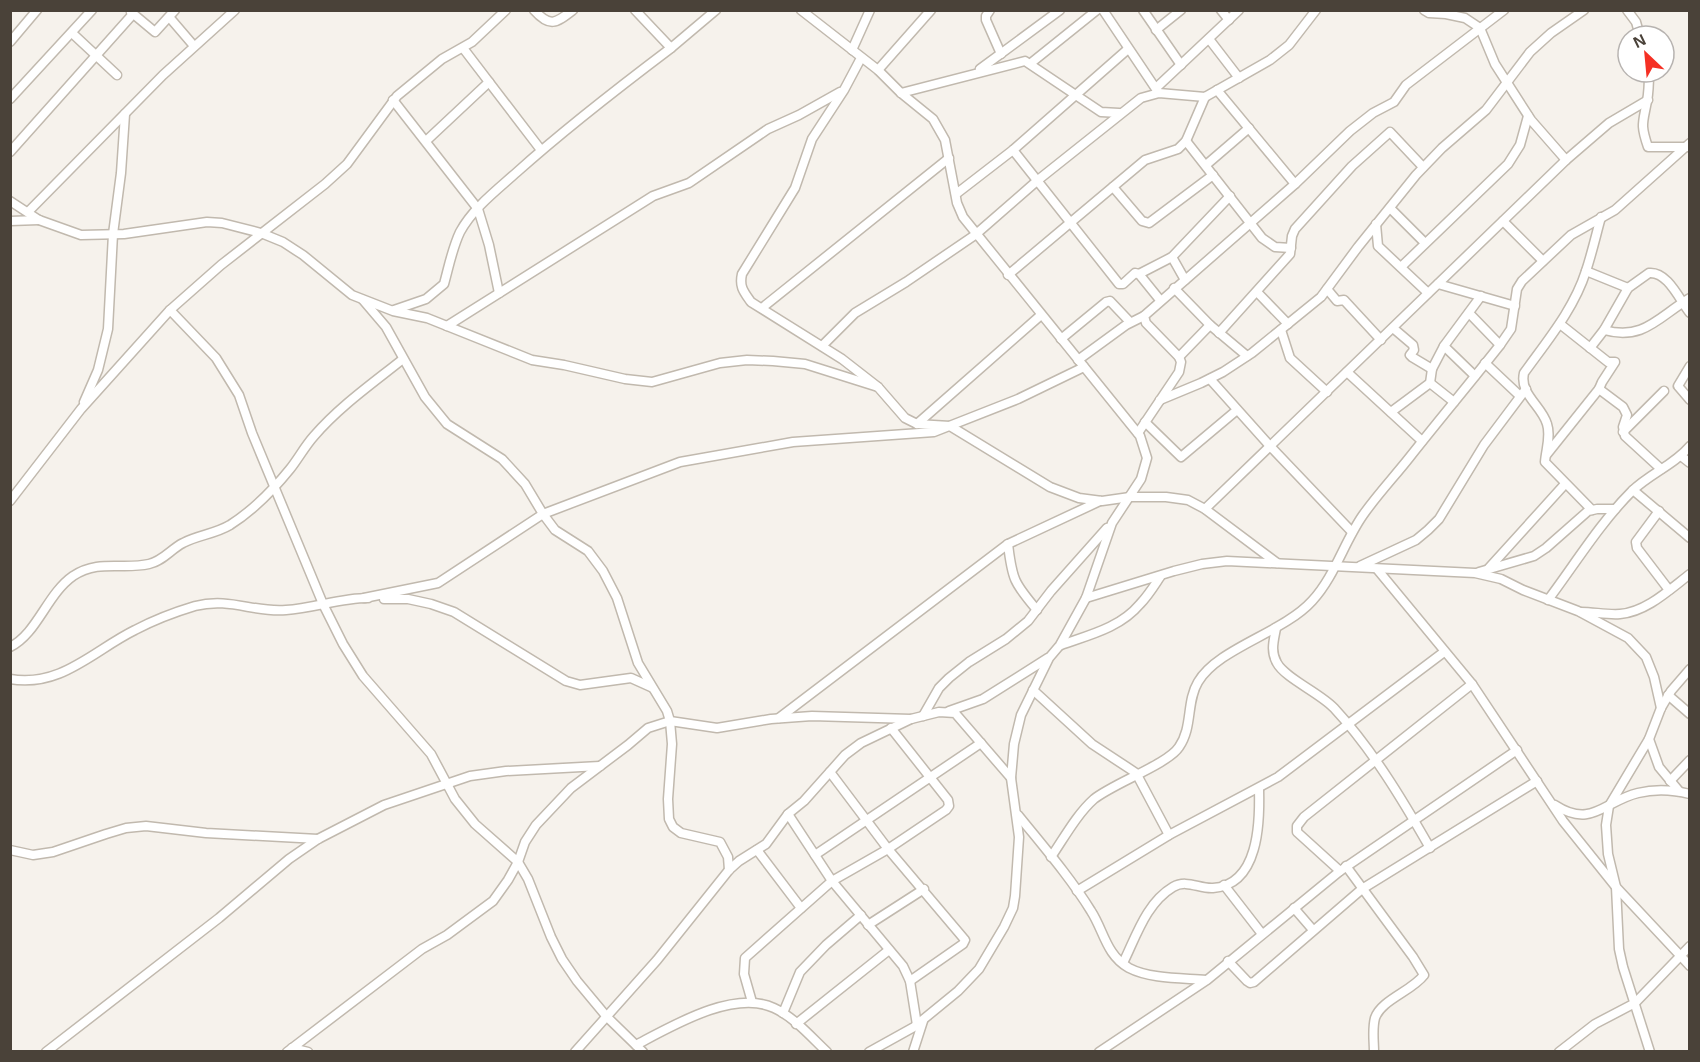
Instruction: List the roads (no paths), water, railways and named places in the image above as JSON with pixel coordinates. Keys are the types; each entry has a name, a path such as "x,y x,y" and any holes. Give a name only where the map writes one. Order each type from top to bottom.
{"street":[{"path":"10,42 37,10"},
{"path":"10,99 92,10"},
{"path":"28,212 194,46 235,10"},
{"path":"10,501 81,409 170,310 261,232 325,184 347,164 393,100 442,60 463,48 506,10"},
{"path":"534,10 544,21 551,23 558,22 573,10"},
{"path":"636,10 671,48"},
{"path":"393,311 426,299 444,284 450,256 461,231 478,209 541,150 716,10"},
{"path":"801,10 878,70 901,93 933,119 945,140 963,218 1138,433 1145,447 1147,458 1141,479 1112,523 1051,591 1028,621 1006,639 948,678 939,688 923,716"},
{"path":"852,50 870,10"},
{"path":"878,70 931,10"},
{"path":"990,10 986,20 1001,54"},
{"path":"975,73 1060,10"},
{"path":"1031,63 1097,10"},
{"path":"1103,10 1157,90 1205,97"},
{"path":"1156,30 1181,10"},
{"path":"1221,10 1229,20"},
{"path":"822,346 855,313 906,282 975,235 1119,113 1157,90 1181,64 1239,10"},
{"path":"1303,10 1309,19"},
{"path":"1008,275 1145,160 1178,148 1186,141 1205,97 1270,60 1289,45 1316,10"},
{"path":"1424,10 1429,13 1464,18 1480,28 1495,64 1528,116 1566,160"},
{"path":"10,679 21,681 48,677 76,668 100,649 136,629 197,606 218,603 239,604 262,610 285,610 364,598 438,583 543,514 680,462 793,442 934,432 1018,399 1081,363 1130,322 1144,316 1295,184 1350,131 1373,113 1394,102 1406,85 1504,10"},
{"path":"1160,400 1209,379 1247,356 1322,297 1376,224 1423,167 1442,147 1486,110 1517,68 1544,39 1584,10"},
{"path":"1627,10 1637,24"},
{"path":"1143,11 1181,64"},
{"path":"10,152 131,12 155,32 173,14 194,46"},
{"path":"72,33 117,75"},
{"path":"1209,39 1239,78"},
{"path":"463,48 541,150"},
{"path":"956,194 1013,150 1128,50"},
{"path":"861,58 844,90 812,139 795,188 742,274 740,282 751,302 842,358 878,387 905,418 917,424 950,426 1050,487 1079,498 1102,501 1130,497 1166,497 1188,500 1205,509 1277,563"},
{"path":"901,93 1019,61 1031,63 1101,112 1119,113"},
{"path":"426,141 489,82"},
{"path":"1649,84 1648,100 1642,120 1648,147 1688,146"},
{"path":"447,326 652,196 689,183 768,129 844,90"},
{"path":"1217,90 1295,184"},
{"path":"393,100 478,209 489,245 499,293"},
{"path":"1205,509 1566,160 1609,123 1648,100"},
{"path":"81,409 98,370 108,329 113,234 125,114"},
{"path":"1401,267 1508,164 1520,145 1528,116"},
{"path":"1206,165 1249,128"},
{"path":"1219,333 1290,254 1295,229 1352,166 1390,132 1423,167"},
{"path":"1186,141 1262,238 1275,247 1291,248"},
{"path":"1051,857 1081,813 1094,799 1179,748 1187,730 1191,698 1198,681 1211,668 1231,653 1295,618 1313,599 1335,567 1363,514 1511,329 1517,289 1522,280 1571,235 1615,210 1688,146"},
{"path":"1013,150 1119,284 1123,284 1135,273 1139,274 1172,256 1230,196"},
{"path":"762,308 949,158"},
{"path":"1113,187 1142,221 1149,223 1213,175"},
{"path":"10,201 39,220 81,236 207,222 261,232 283,242 352,295 393,311 427,318 519,356 625,379 652,382 720,363 747,360 805,364 878,387"},
{"path":"1390,208 1425,243"},
{"path":"1357,568 1416,540 1439,519 1484,445 1523,392 1524,373 1560,324 1586,271 1601,217"},
{"path":"10,221 39,220"},
{"path":"1503,221 1543,261"},
{"path":"1376,224 1378,246 1428,293"},
{"path":"1172,256 1185,280"},
{"path":"1586,271 1628,288"},
{"path":"1590,348 1604,330 1628,288 1649,273 1658,274 1686,300 1689,313"},
{"path":"1139,274 1160,300"},
{"path":"1438,284 1515,306"},
{"path":"1174,288 1210,325 1247,356"},
{"path":"1327,289 1337,301 1344,300 1381,339"},
{"path":"1257,292 1285,327 1290,358 1327,392"},
{"path":"1391,412 1430,383 1432,369 1444,345 1481,296"},
{"path":"363,299 386,327 425,397 447,424 502,459 525,484 555,530 588,551 603,572 617,598 638,663 667,711 670,721 672,744 669,819 673,827 681,833 720,842 728,857 729,870"},
{"path":"1604,330 1620,334 1635,333 1665,317 1686,300"},
{"path":"1061,339 1110,301 1130,322"},
{"path":"170,310 210,351 239,395 323,604 343,644 363,676 431,754 455,799 475,824 518,862 528,879 562,959 577,981 608,1017 643,1052"},
{"path":"1468,313 1500,345"},
{"path":"917,424 1041,315"},
{"path":"1138,433 1179,372 1181,362 1179,357 1146,323 1144,316"},
{"path":"1546,456 1599,389 1615,362 1608,362 1560,324"},
{"path":"1179,357 1210,325"},
{"path":"1393,328 1413,345 1414,350 1410,355 1432,369"},
{"path":"1444,345 1475,376"},
{"path":"10,646 28,632 52,597 74,576 91,568 150,564 161,559 181,543 230,525 275,486 313,436 345,405 403,359"},
{"path":"1485,363 1523,392 1548,426 1545,462 1592,510"},
{"path":"1689,366 1678,386 1689,400"},
{"path":"1347,372 1422,441"},
{"path":"1209,379 1352,532"},
{"path":"1430,383 1454,402"},
{"path":"1599,389 1623,407 1627,415 1623,433"},
{"path":"1623,433 1664,391"},
{"path":"1146,422 1181,457 1237,410"},
{"path":"1623,433 1661,469"},
{"path":"1548,600 1615,509 1650,475 1681,456 1689,446"},
{"path":"1681,456 1689,463"},
{"path":"1488,570 1565,484"},
{"path":"1633,490 1689,538"},
{"path":"778,718 1008,544 1102,501"},
{"path":"1475,573 1534,556 1546,548 1581,515 1592,510 1615,509"},
{"path":"1659,512 1636,542 1637,548 1669,590"},
{"path":"869,1052 895,1039 920,1022 958,991 979,969 1013,908 1019,837 1011,778 1014,744 1021,715 1049,658 1060,645 1086,598 1112,523"},
{"path":"1008,544 1011,572 1016,585 1037,610"},
{"path":"1086,598 1202,564 1227,561 1475,573 1501,579 1578,611 1628,638 1646,657 1654,677 1661,708"},
{"path":"1377,569 1472,684 1550,802 1616,887 1689,966"},
{"path":"1578,611 1620,614 1633,611 1646,606 1689,574"},
{"path":"1060,645 1109,628 1125,619 1140,605 1160,577"},
{"path":"364,598 408,599 454,612 566,681 580,685 631,678 651,687"},
{"path":"1276,628 1272,648 1277,664 1287,674 1324,698 1348,724 1376,761 1430,848"},
{"path":"1077,891 1168,836 1259,789 1305,758 1444,652"},
{"path":"575,1052 608,1017 729,870 766,844 788,814 804,801 845,755 861,743 911,719 949,711 983,699 1049,658"},
{"path":"1650,1052 1623,967 1616,887 1608,854 1606,825 1609,806 1649,739 1661,708 1668,695 1689,669"},
{"path":"1374,1052 1373,1029 1380,1009 1424,975 1362,889 1343,869 1297,832 1297,826 1304,817 1472,684"},
{"path":"1033,690 1092,744 1136,773 1168,836"},
{"path":"1668,695 1689,714"},
{"path":"949,711 963,720 1011,778"},
{"path":"290,1050 422,948 447,935 493,901 518,862 525,842 536,825 571,788 648,728 670,721 717,728 778,718 812,716 911,719"},
{"path":"752,1002 744,974 746,958 832,881 888,849 949,806 948,800 891,728"},
{"path":"1649,739 1659,767 1679,791"},
{"path":"815,855 981,743"},
{"path":"1099,1052 1207,980 1343,869 1517,750"},
{"path":"1670,781 1689,760"},
{"path":"46,1052 219,918 289,859 318,839 384,806 470,776 506,771 601,766"},
{"path":"830,772 888,849 965,940 963,944 910,981"},
{"path":"1228,961 1247,981 1254,982 1362,889 1537,781"},
{"path":"1123,963 1146,916 1159,897 1175,886 1186,883 1213,888 1240,876 1253,849 1258,829 1259,789"},
{"path":"1550,802 1569,814 1577,816 1609,806 1637,793 1679,791 1689,794"},
{"path":"788,814 832,881 903,966 910,981 920,1022 913,1052"},
{"path":"1017,814 1077,891 1098,923 1107,945 1117,959 1131,969 1166,978 1207,980"},
{"path":"10,850 33,855 53,852 116,831 146,826 206,833 318,839"},
{"path":"757,850 801,908"},
{"path":"1224,885 1262,934"},
{"path":"868,925 924,889"},
{"path":"1294,908 1313,930"},
{"path":"783,1013 800,972 826,945 861,915"},
{"path":"1559,1052 1595,1024 1635,1003 1689,946"},
{"path":"796,1024 889,950"},
{"path":"636,1045 709,1009 752,1002 766,1005 783,1013 827,1052"},
{"path":"290,1050 308,1052"}]}
